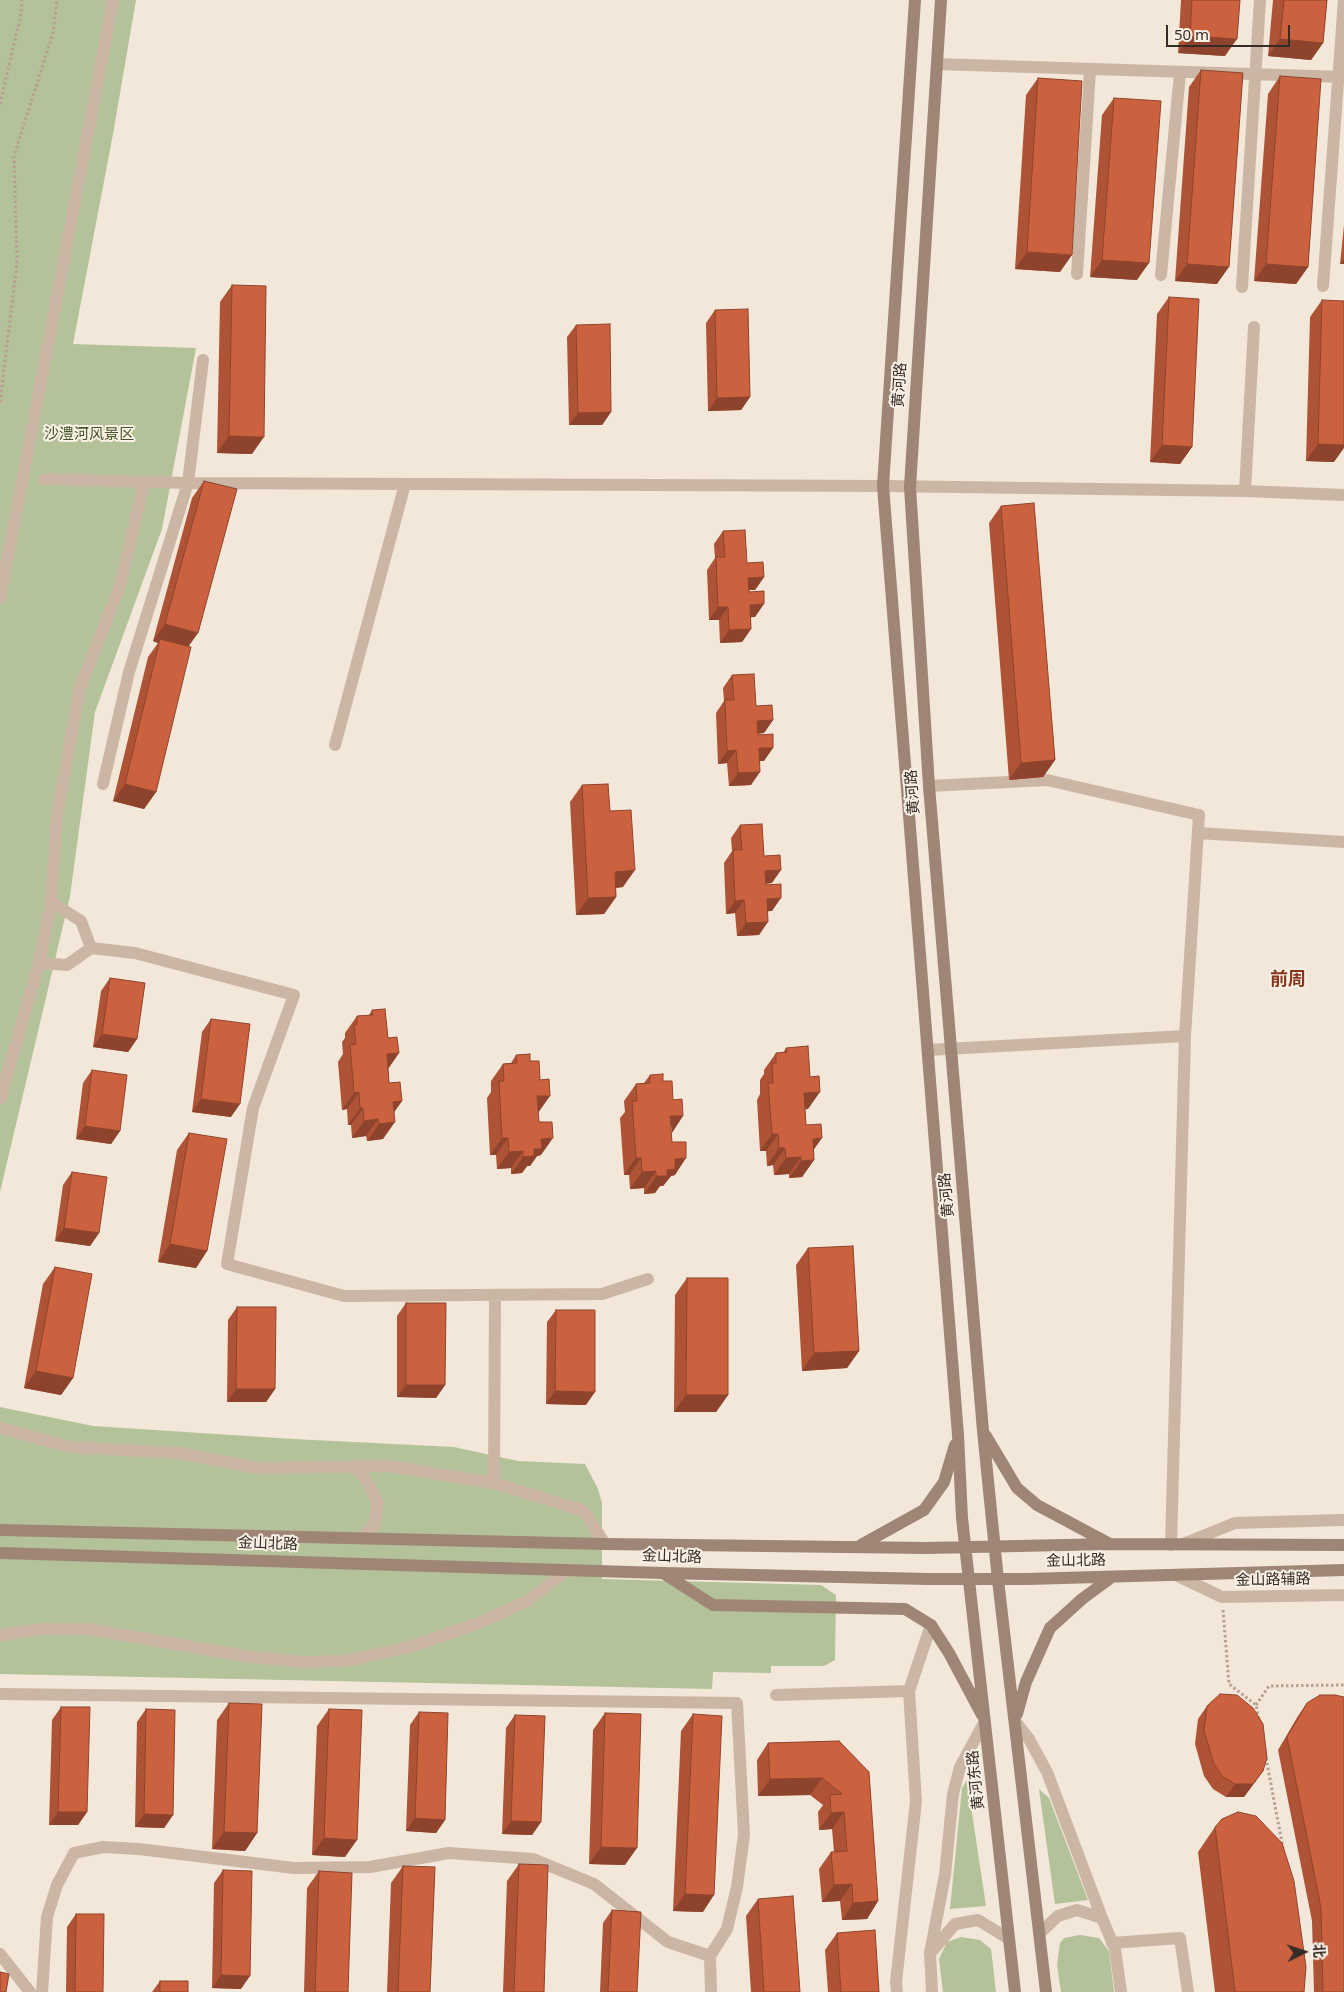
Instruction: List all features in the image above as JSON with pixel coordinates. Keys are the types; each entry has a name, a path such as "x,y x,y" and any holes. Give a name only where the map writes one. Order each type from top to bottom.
{"main road":[{"name":"黄河路","path":"915,0 883,486 966,1548 970,1579"},
{"name":"黄河路","path":"941,0 910,487 929,786 950,1048 983,1431 998,1580"},
{"path":"983,1431 1017,1488 1037,1505 1110,1544"},
{"path":"860,1546 924,1510 944,1482 958,1435"},
{"name":"金山北路","path":"0,1530 605,1544 966,1548 1110,1544 1344,1544"},
{"name":"金山北路","path":"0,1553 663,1573 998,1580 1344,1570"},
{"path":"663,1573 713,1605 905,1609 931,1625 949,1653 985,1721"},
{"path":"1015,1721 1026,1682 1050,1628 1082,1599 1112,1577"},
{"name":"黄河东路","path":"970,1579 1015,1992"},
{"path":"998,1580 1046,1992"}],"street":[{"path":"0,598 113,0"},
{"path":"1242,287 1260,0"},
{"path":"1323,286 1341,77 1344,0"},
{"path":"937,64 1341,77"},
{"path":"1077,274 1090,70"},
{"path":"1161,275 1180,73"},
{"path":"1245,492 1254,327"},
{"path":"103,784 129,672 188,483 203,360"},
{"path":"44,479 144,483 883,486 1344,495"},
{"path":"0,1099 39,963 51,902 57,815 80,688 120,586 144,483"},
{"path":"336,745 405,484"},
{"path":"929,786 1047,780 1199,814 1185,1036 1176,1545 1235,1523 1344,1520"},
{"path":"1198,833 1344,842"},
{"path":"51,902 81,921 90,948"},
{"path":"39,963 67,965 90,948 135,953 294,995 252,1108 227,1264 344,1296 602,1294 648,1279"},
{"path":"928,1050 1185,1036"},
{"path":"494,1483 495,1296"},
{"path":"0,1428 70,1447 179,1453 258,1468 390,1466 494,1483 584,1511 605,1544"},
{"path":"355,1466 370,1486 378,1503 374,1526 362,1538"},
{"path":"0,1635 44,1629 89,1629 245,1656 303,1662 345,1661 410,1647 476,1624 527,1601 569,1569"},
{"name":"金山路辅路","path":"1178,1576 1222,1597 1344,1595"},
{"path":"896,1992 916,1800 910,1691 931,1625"},
{"path":"776,1695 910,1691"},
{"path":"0,1694 737,1703 744,1835 737,1887 727,1929 710,1956 711,1992"},
{"path":"932,1992 930,1953 945,1875 954,1794 960,1768 985,1721"},
{"path":"1015,1721 1030,1740 1047,1772 1115,1949 1121,1992"},
{"path":"42,1992 47,1917 57,1885 74,1853 103,1847 139,1849 294,1868 370,1866 449,1853 533,1859 594,1884 668,1942 710,1956"},
{"path":"1039,1934 1058,1916 1077,1910 1102,1918"},
{"path":"930,1953 955,1924 978,1920 1010,1939"},
{"path":"1112,1943 1180,1938 1188,1992"},
{"path":"0,1954 30,1992"}],"path":[{"path":"0,104 21,14 22,0"},
{"path":"0,402 17,263 14,156 52,33 57,0"},
{"path":"1222,1597 1229,1684 1256,1705 1260,1724"},
{"path":"1256,1705 1269,1686 1344,1685"},
{"path":"1265,1753 1283,1849"}],"green space":[{"name":"沙澧河风景区","path":"0,0 136,0 113,134 73,344 196,348 162,529 95,712 70,896 0,1192"},
{"path":"0,1407 93,1426 454,1447 518,1461 585,1464 598,1489 602,1503 602,1579 821,1585 836,1595 835,1660 824,1666 771,1666 771,1673 713,1672 712,1689 0,1674"},
{"path":"967,1780 986,1906 950,1909 962,1788"},
{"path":"1039,1789 1049,1798 1088,1900 1055,1904"},
{"path":"1080,1935 1099,1938 1109,1951 1114,1992 1061,1992 1057,1965 1060,1943 1064,1938"},
{"path":"961,1937 980,1940 991,1949 996,1992 943,1992 939,1959 947,1942"}],"building":[{"path":"1192,0 1240,0 1237,39 1190,36"},
{"path":"1284,0 1327,0 1323,43 1280,39"},
{"path":"1201,70 1243,73 1229,267 1187,264"},
{"path":"1280,76 1321,79 1308,267 1266,264"},
{"path":"1038,78 1082,81 1072,255 1027,252"},
{"path":"1114,98 1161,101 1149,263 1102,260"},
{"path":"232,285 266,286 264,437 229,436"},
{"path":"1169,297 1199,299 1192,447 1162,445"},
{"path":"1322,300 1344,301 1344,445 1318,444"},
{"path":"748,309 750,397 717,398 715,310"},
{"path":"610,324 611,412 578,413 576,325"},
{"path":"204,481 237,489 198,633 165,624"},
{"path":"1034,503 1055,760 1021,763 1001,506"},
{"path":"745,530 747,563 763,562 764,577 748,578 749,592 764,591 764,604 750,605 751,629 729,630 728,607 718,607 716,557 725,557 723,531"},
{"path":"160,639 191,647 156,792 125,784"},
{"path":"754,674 756,706 772,705 773,720 757,721 758,735 773,734 773,748 759,748 760,772 738,773 736,750 727,751 725,700 734,700 732,675"},
{"path":"608,784 610,811 631,810 635,870 615,872 616,897 588,898 582,785"},
{"path":"762,824 764,856 780,855 781,870 765,871 766,885 781,884 781,898 767,899 768,922 746,923 744,900 735,901 733,850 742,850 740,825"},
{"path":"110,978 145,983 137,1039 102,1034"},
{"path":"385,1009 388,1038 397,1037 399,1053 387,1054 389,1083 400,1082 402,1101 393,1102 395,1122 379,1124 378,1119 364,1121 363,1108 360,1108 359,1092 354,1093 350,1045 356,1044 354,1025 357,1025 357,1016 373,1015 372,1010"},
{"path":"211,1019 250,1024 240,1104 201,1099"},
{"path":"808,1046 810,1077 819,1076 820,1092 804,1093 806,1125 821,1124 822,1138 813,1139 814,1160 801,1161 801,1157 786,1158 785,1148 779,1148 778,1134 772,1134 768,1083 773,1083 772,1063 776,1063 776,1053 787,1052 786,1048"},
{"path":"530,1054 530,1061 539,1061 540,1080 549,1079 550,1096 537,1096 539,1122 552,1122 553,1138 541,1139 542,1149 534,1149 534,1156 523,1157 523,1151 509,1152 508,1138 502,1138 499,1081 504,1081 503,1064 517,1063 516,1055"},
{"path":"92,1070 127,1075 120,1131 85,1126"},
{"path":"663,1074 663,1081 672,1081 673,1100 682,1099 683,1116 670,1116 672,1142 686,1142 686,1158 675,1159 675,1169 667,1170 667,1176 656,1176 656,1171 642,1172 641,1158 636,1158 632,1101 637,1101 636,1084 650,1083 650,1075"},
{"path":"189,1133 227,1139 207,1251 170,1244"},
{"path":"72,1172 107,1177 99,1233 64,1228"},
{"path":"853,1246 859,1351 814,1353 808,1248"},
{"path":"55,1267 92,1274 73,1378 36,1371"},
{"path":"687,1278 728,1278 728,1395 686,1395"},
{"path":"406,1303 446,1303 445,1385 406,1385"},
{"path":"237,1307 276,1307 275,1389 236,1389"},
{"path":"556,1310 595,1310 595,1392 555,1391"},
{"path":"1220,1694 1237,1695 1253,1708 1263,1724 1267,1758 1263,1771 1253,1784 1235,1784 1222,1776 1214,1764 1204,1731 1207,1706"},
{"path":"1320,1695 1344,1697 1344,1992 1323,1992 1321,1908 1287,1737 1307,1703"},
{"path":"229,1703 262,1704 257,1833 224,1832"},
{"path":"61,1707 90,1707 87,1812 58,1812"},
{"path":"146,1709 175,1710 173,1815 144,1814"},
{"path":"329,1709 362,1710 357,1840 324,1838"},
{"path":"419,1712 448,1713 445,1820 415,1818"},
{"path":"605,1713 641,1714 637,1848 601,1847"},
{"path":"693,1714 722,1716 714,1895 685,1894"},
{"path":"515,1715 545,1716 541,1822 511,1821"},
{"path":"839,1741 869,1772 878,1901 853,1903 852,1884 834,1885 831,1852 847,1851 844,1812 831,1813 830,1795 842,1794 822,1778 770,1779 768,1743"},
{"path":"1238,1812 1256,1816 1282,1843 1294,1881 1306,1967 1304,1992 1235,1992 1215,1827 1222,1819"},
{"path":"519,1864 548,1865 544,1992 514,1992"},
{"path":"403,1866 435,1867 430,1992 398,1992"},
{"path":"223,1870 252,1871 250,1976 221,1975"},
{"path":"319,1871 352,1873 348,1992 315,1992"},
{"path":"793,1896 800,1992 764,1992 758,1899"},
{"path":"612,1910 641,1912 637,1992 608,1992"},
{"path":"76,1914 104,1914 103,1992 75,1992"},
{"path":"875,1930 879,1992 841,1992 837,1933"},
{"path":"0,1972 9,1974 6,1992 0,1992"},
{"path":"160,1981 188,1981 188,1992 160,1992"}],"district":[{"name":"前周","path":"1288,980"}]}
